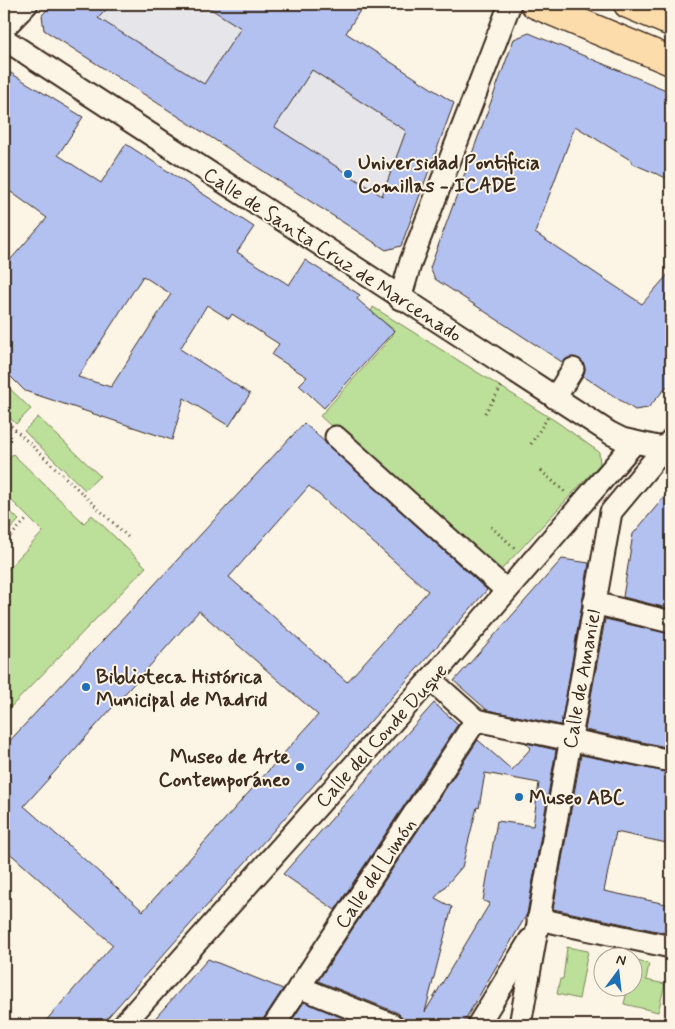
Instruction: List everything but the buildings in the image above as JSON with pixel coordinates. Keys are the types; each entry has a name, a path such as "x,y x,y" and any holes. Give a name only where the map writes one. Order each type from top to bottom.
{"main road":[{"path":"535,4 671,61"},
{"path":"628,4 671,22"}],"street":[{"path":"4,28 27,4"},
{"path":"400,299 411,261 510,4"},
{"name":"Calle de Santa Cruz de Marcenado","path":"4,39 400,299 610,433 622,439 635,442 669,446"},
{"path":"554,398 573,369"},
{"path":"336,437 506,590"},
{"name":"Calle del Conde Duque","path":"123,1025 430,680 506,590 573,501 635,442"},
{"name":"Calle de Amaniel","path":"520,1025 611,512 669,446"},
{"path":"573,501 599,514 608,525"},
{"path":"594,603 671,622"},
{"path":"430,680 476,720 671,761"},
{"name":"Calle del Limón","path":"274,1025 476,720"},
{"path":"538,924 671,948"},
{"name":"Calle de Amaniel","path":"478,1025 538,924"},
{"path":"299,987 392,1025"}],"path":[{"path":"485,413 501,389"},
{"path":"4,419 129,538"},
{"path":"531,444 547,419"},
{"path":"541,472 573,501"},
{"path":"4,544 27,519"},
{"path":"490,527 516,549"}],"shaded area":[{"name":"Universidad Pontificia Comillas - ICADE","path":"53,4 364,4 346,33 454,103 401,246 386,250 44,30 42,15"}],"green space":[{"path":"373,307 557,422 599,452 600,464 502,569 497,579 320,416 392,336 394,330 371,312"},
{"path":"4,383 31,409 16,424 4,412"},
{"path":"38,417 100,476 85,490 24,431"},
{"path":"13,454 84,523 92,515 146,567 4,714 4,573 43,532 4,493 4,464"},
{"path":"4,505 19,520 4,536"},
{"path":"567,947 588,951 579,999 557,994 560,979 563,979"},
{"path":"642,962 649,964 646,980 665,984 658,1012 624,1004 626,996 642,996"}],"place":[{"name":"Universidad Pontificia Comillas - ICADE","path":"348,174"},
{"name":"Biblioteca Histórica Municipal de Madrid","path":"86,687"},
{"name":"Museo de Arte Contemporáneo","path":"300,767"},
{"name":"Museo ABC","path":"519,797"}]}
